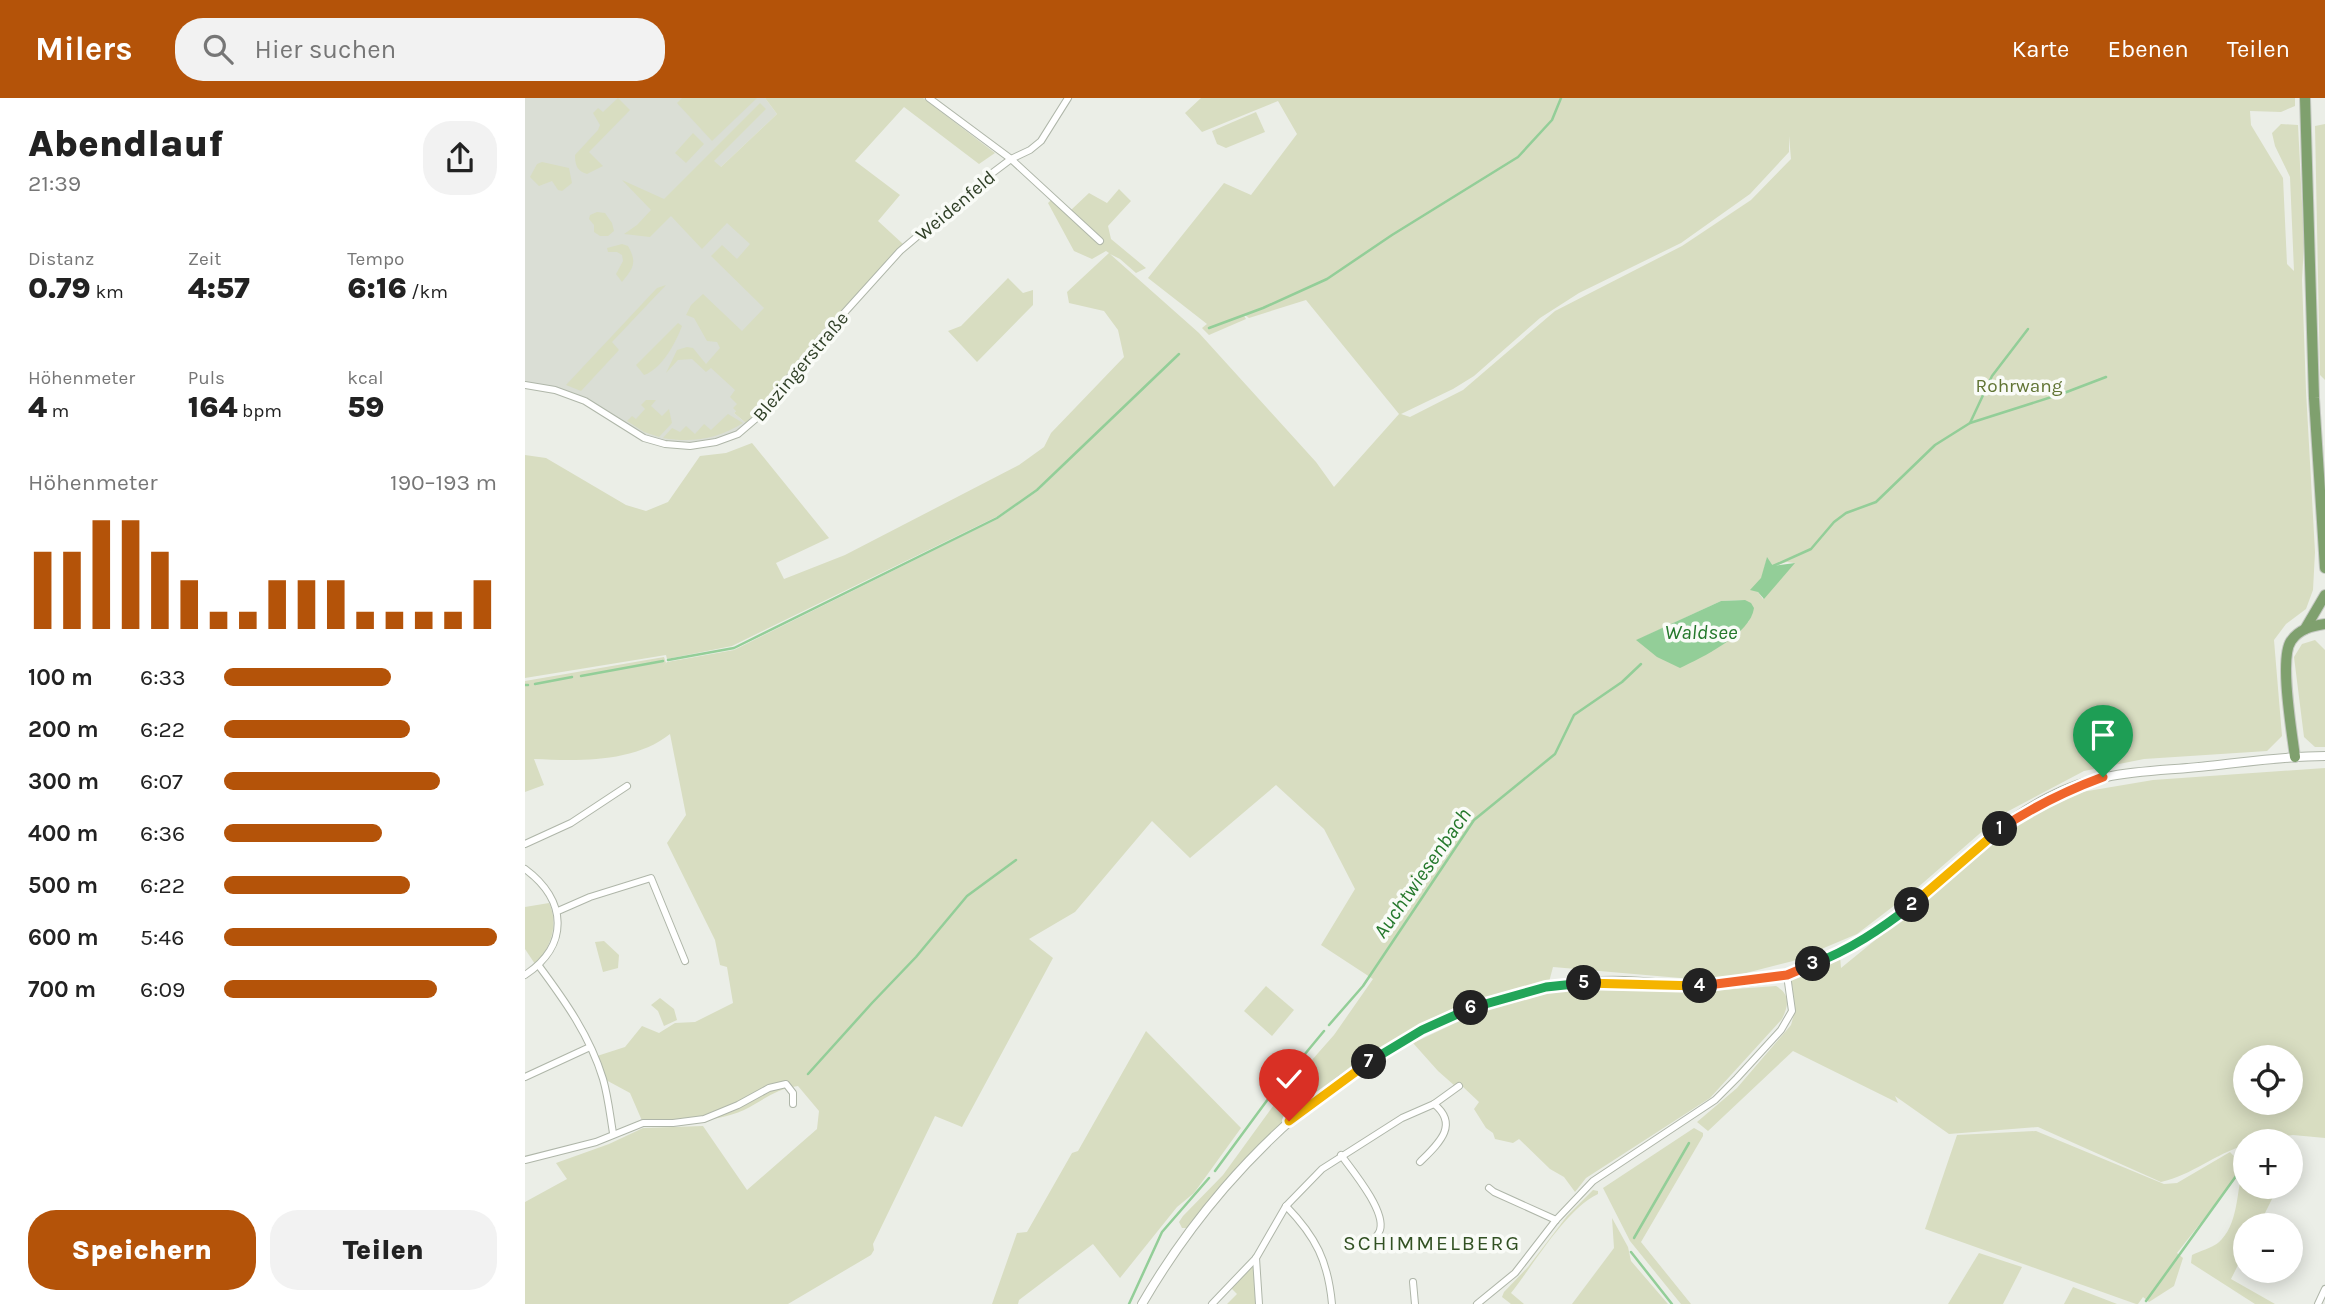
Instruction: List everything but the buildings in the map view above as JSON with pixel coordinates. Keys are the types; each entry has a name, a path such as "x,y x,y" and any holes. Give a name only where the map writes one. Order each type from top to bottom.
{"main road":[{"path":"2305,98 2313,398 2325,568"},
{"path":"2295,757 2285,656 2290,643 2305,629 2325,594"},
{"path":"2305,629 2325,624"}],"street":[{"name":"Weidenfeld","path":"929,98 1011,159 1100,241"},
{"name":"Weidenfeld","path":"900,251 1011,159 1041,141 1068,98"},
{"name":"Blezingerstraße","path":"525,385 555,390 585,401 644,438 665,444 690,446 716,442 738,434 758,416 817,344 900,251"},
{"path":"1142,1304 1181,1241 1214,1200 1289,1121 1385,1051 1422,1030 1466,1010 1546,987 1594,981 1704,986 1787,975 1840,954 1886,925 1999,829 2037,804 2064,791 2103,777 2325,756"},
{"path":"525,844 571,823 627,786"},
{"path":"525,869 541,881 558,911 555,942 548,956 525,975"},
{"path":"558,911 590,897 651,878 685,961"},
{"path":"539,965 577,1019 590,1047 603,1080 613,1133"},
{"path":"1477,1304 1515,1273 1581,1192 1608,1170 1715,1100 1737,1078 1781,1030 1792,1011 1787,975"},
{"path":"525,1077 590,1047"},
{"path":"525,1160 596,1142 643,1123 704,1119 738,1105 769,1087 786,1084 793,1093 793,1104"},
{"path":"1212,1304 1256,1258 1286,1206 1322,1169 1402,1118 1434,1104 1459,1086"},
{"path":"1420,1162 1444,1134 1447,1125 1444,1112 1434,1104"},
{"path":"1341,1155 1369,1195 1379,1216 1380,1230 1365,1247"},
{"path":"1489,1188 1556,1220"},
{"path":"1286,1206 1308,1229 1318,1247 1330,1283 1332,1304"},
{"path":"1256,1258 1259,1304"},
{"path":"1413,1282 1415,1304"},
{"path":"2318,1304 2325,1289"}],"shaded area":[{"path":"525,98 765,98 777,114 721,167 789,243 850,300 791,371 760,388 734,413 746,423 738,434 690,446 644,438 585,401 555,390 525,385"}],"green space":[{"path":"618,98 630,110 589,152 603,166 584,173 577,167 575,155 598,130 600,125 593,113 598,108 603,112"},
{"path":"682,98 757,98 712,141 677,103"},
{"path":"765,98 923,98 995,153 979,164 904,107 855,161 900,195 878,221 903,244 817,337 757,414 746,423 734,413 736,411 733,408 737,404 730,397 735,390 711,368 706,372 692,359 678,360 666,373 677,350 693,348 706,364 720,348 717,342 707,341 694,318 686,315 691,305 703,294 742,331 764,308 711,256 722,245 737,259 750,244 727,223 702,249 671,216 650,237 624,234 651,210 622,180 664,199 760,103 766,109 714,161 721,167 777,114"},
{"name":"Rohrwang","path":"1201,98 2295,98 2295,106 2281,112 2250,111 2251,125 2283,178 2287,264 2294,271 2290,177 2275,146 2272,133 2281,124 2298,125 2304,243 2302,280 2306,391 2315,552 2313,590 2306,609 2286,624 2274,640 2282,736 2267,751 2144,759 2084,771 2001,815 1916,889 1857,934 1793,961 1715,981 1553,967 1549,982 1487,997 1453,1010 1367,1059 1309,1100 1283,1122 1235,1171 1187,1228 1182,1228 1179,1222 1183,1216 1223,1175 1281,1095 1334,1035 1373,979 1321,945 1355,889 1324,829 1276,785 1190,858 1152,821 1075,912 1029,939 1053,958 962,1127 935,1116 873,1244 871,1255 788,1304 525,1304 525,1202 567,1179 556,1163 609,1144 643,1128 703,1126 747,1190 817,1129 819,1111 798,1086 776,1092 744,1110 720,1118 643,1123 630,1093 606,1080 597,1056 625,1047 642,1026 659,1033 675,1023 695,1022 733,1003 727,967 720,965 715,940 667,843 686,815 670,734 656,743 623,755 587,760 534,759 544,785 525,792 525,681 664,657 666,663 661,669 667,662 734,650 999,518 1039,490 1093,437 1037,490 996,517 732,646 667,659 666,655 525,678 525,455 546,458 626,505 646,511 668,502 700,456 726,453 752,443 829,538 776,563 784,579 845,555 1019,465 1044,447 1051,433 1124,357 1118,330 1104,311 1069,303 1067,292 1109,253 1106,251 1092,259 1074,251 1048,203 1053,198 1071,210 1089,193 1107,203 1119,189 1131,201 1108,226 1111,239 1146,268 1136,273 1110,254 1199,333 1316,462 1334,487 1399,414 1306,300 1249,318 1243,314 1246,319 1209,335 1202,328 1207,324 1148,278 1224,183 1251,195 1297,134 1278,101 1202,132 1185,113","holes":["1789,136 1791,159 1751,200 1682,246 1555,311 1463,390 1410,417 1401,414 1474,376 1540,318 1579,293 1681,243 1750,194 1789,152","1767,558 1773,566 1794,563 1763,599 1758,592","1745,600 1749,621 1723,644 1637,640 1721,601"]},
{"path":"1256,112 1265,132 1226,148 1217,144 1212,131"},
{"path":"2325,124 2325,380 2320,375 2315,126"},
{"path":"693,133 704,144 686,163 675,153"},
{"path":"542,162 569,168 572,183 562,191 558,190 552,181 539,186 530,177 537,164"},
{"path":"605,213 612,223 614,231 608,236 600,236 594,232 594,225 589,219 590,215"},
{"path":"622,244 628,246 633,261 632,269 622,282 616,274 623,261 622,255 608,252 607,248"},
{"path":"1008,278 1023,293 1033,290 1033,305 977,362 948,331 961,326"},
{"path":"666,285 612,342 619,350 581,391 566,385 657,288"},
{"path":"678,323 682,326 668,354 657,367 644,375 636,365"},
{"path":"646,400 656,400 651,406 662,416 669,409 672,423 659,437 644,432 627,421 632,416 636,419 645,409 641,405"},
{"path":"728,414 743,423 724,433 705,438 663,438 672,428 680,432 686,426 695,434 704,424 711,430"},
{"path":"2315,640 2325,650 2325,747 2315,747 2304,737 2294,657 2302,644"},
{"path":"2325,768 2325,1138 2303,1136 2303,1129 2233,1129 2233,1150 2183,1175 2161,1182 2038,1127 1949,1134 1895,1096 1898,1103 1793,1051 1708,1131 1697,1122 1737,1088 1791,1025 1795,1011 1791,976 1840,956 1841,968 2010,830 2070,794 2153,780"},
{"path":"549,903 553,919 552,935 541,958 535,964 525,949 525,907"},
{"path":"604,941 619,955 618,968 603,972 595,942"},
{"path":"1266,986 1294,1010 1272,1036 1244,1011"},
{"path":"1776,986 1787,1000 1782,1019 1710,1098 1586,1178 1575,1192 1564,1177 1550,1169 1519,1139 1513,1143 1495,1139 1474,1109 1479,1102 1461,1085 1455,1086 1438,1071 1413,1043 1481,1011 1533,995 1571,990 1708,991"},
{"path":"660,998 674,1009 677,1020 664,1026 658,1011 651,1005"},
{"path":"1146,1031 1241,1128 1194,1193 1177,1207 1120,1278 1093,1244 1019,1300 1018,1304 992,1304 1017,1233 1027,1232 1072,1153 1078,1151"},
{"path":"1694,1128 1703,1133 1703,1136 1641,1242 1691,1304 1681,1304 1630,1241 1603,1188"},
{"path":"2036,1131 2164,1184 2177,1183 2230,1152 2233,1155 2233,1182 2177,1253 2183,1258 2174,1286 2149,1302 2143,1297 2136,1304 1925,1229 1957,1135"},
{"path":"1593,1190 1598,1191 1598,1194 1586,1201 1562,1224 1511,1293 1524,1304 1511,1304 1502,1297 1567,1216"},
{"path":"2238,1199 2272,1199 2265,1213 2234,1213"},
{"path":"1612,1218 1628,1247 1631,1261 1668,1304 1572,1304 1614,1248"},
{"path":"2233,1218 2233,1283 2238,1283 2275,1304 2255,1304 2191,1263 2192,1255 2218,1243"},
{"path":"1979,1253 2022,1267 2003,1304 1948,1304"},
{"path":"1256,1258 1259,1304 1227,1304 1237,1294 1229,1286"},
{"path":"2073,1287 2117,1304 2064,1304"}],"water":[{"path":"1767,557 1773,566 1795,563 1764,599 1758,592 1750,590 1761,578"},
{"name":"Waldsee","path":"1745,600 1754,608 1744,627 1724,644 1680,668 1657,657 1636,640 1721,601"}],"waterway":[{"path":"1209,328 1263,308 1327,279 1518,157 1552,120 1561,98"},
{"path":"1970,423 1992,376 2028,329"},
{"path":"668,660 734,648 997,518 1037,490 1179,354"},
{"name":"Auchtwiesenbach","path":"1773,566 1811,549 1834,522 1846,513 1876,502 1935,445 1970,423 2106,377"},
{"path":"581,676 663,661"},
{"name":"Auchtwiesenbach","path":"1329,1025 1363,986 1474,820 1555,754 1574,715 1622,682 1641,664"},
{"path":"535,684 572,677"},
{"path":"808,1074 916,957 967,896 1016,860"},
{"name":"Auchtwiesenbach","path":"1215,1171 1271,1095 1324,1031"},
{"path":"1634,1238 1689,1143"},
{"name":"Auchtwiesenbach","path":"1129,1304 1162,1232 1209,1178"},
{"path":"2146,1301 2233,1180"},
{"path":"1631,1252 1672,1304"}],"district":[{"name":"SCHIMMELBERG","path":"1432,1243"}],"route":[{"path":"1289,1121 1385,1051 1466,1010 1509,996 1546,987 1594,981 1704,986 1787,975 1840,954 1913,904 1999,829 2037,804 2103,777"}]}
